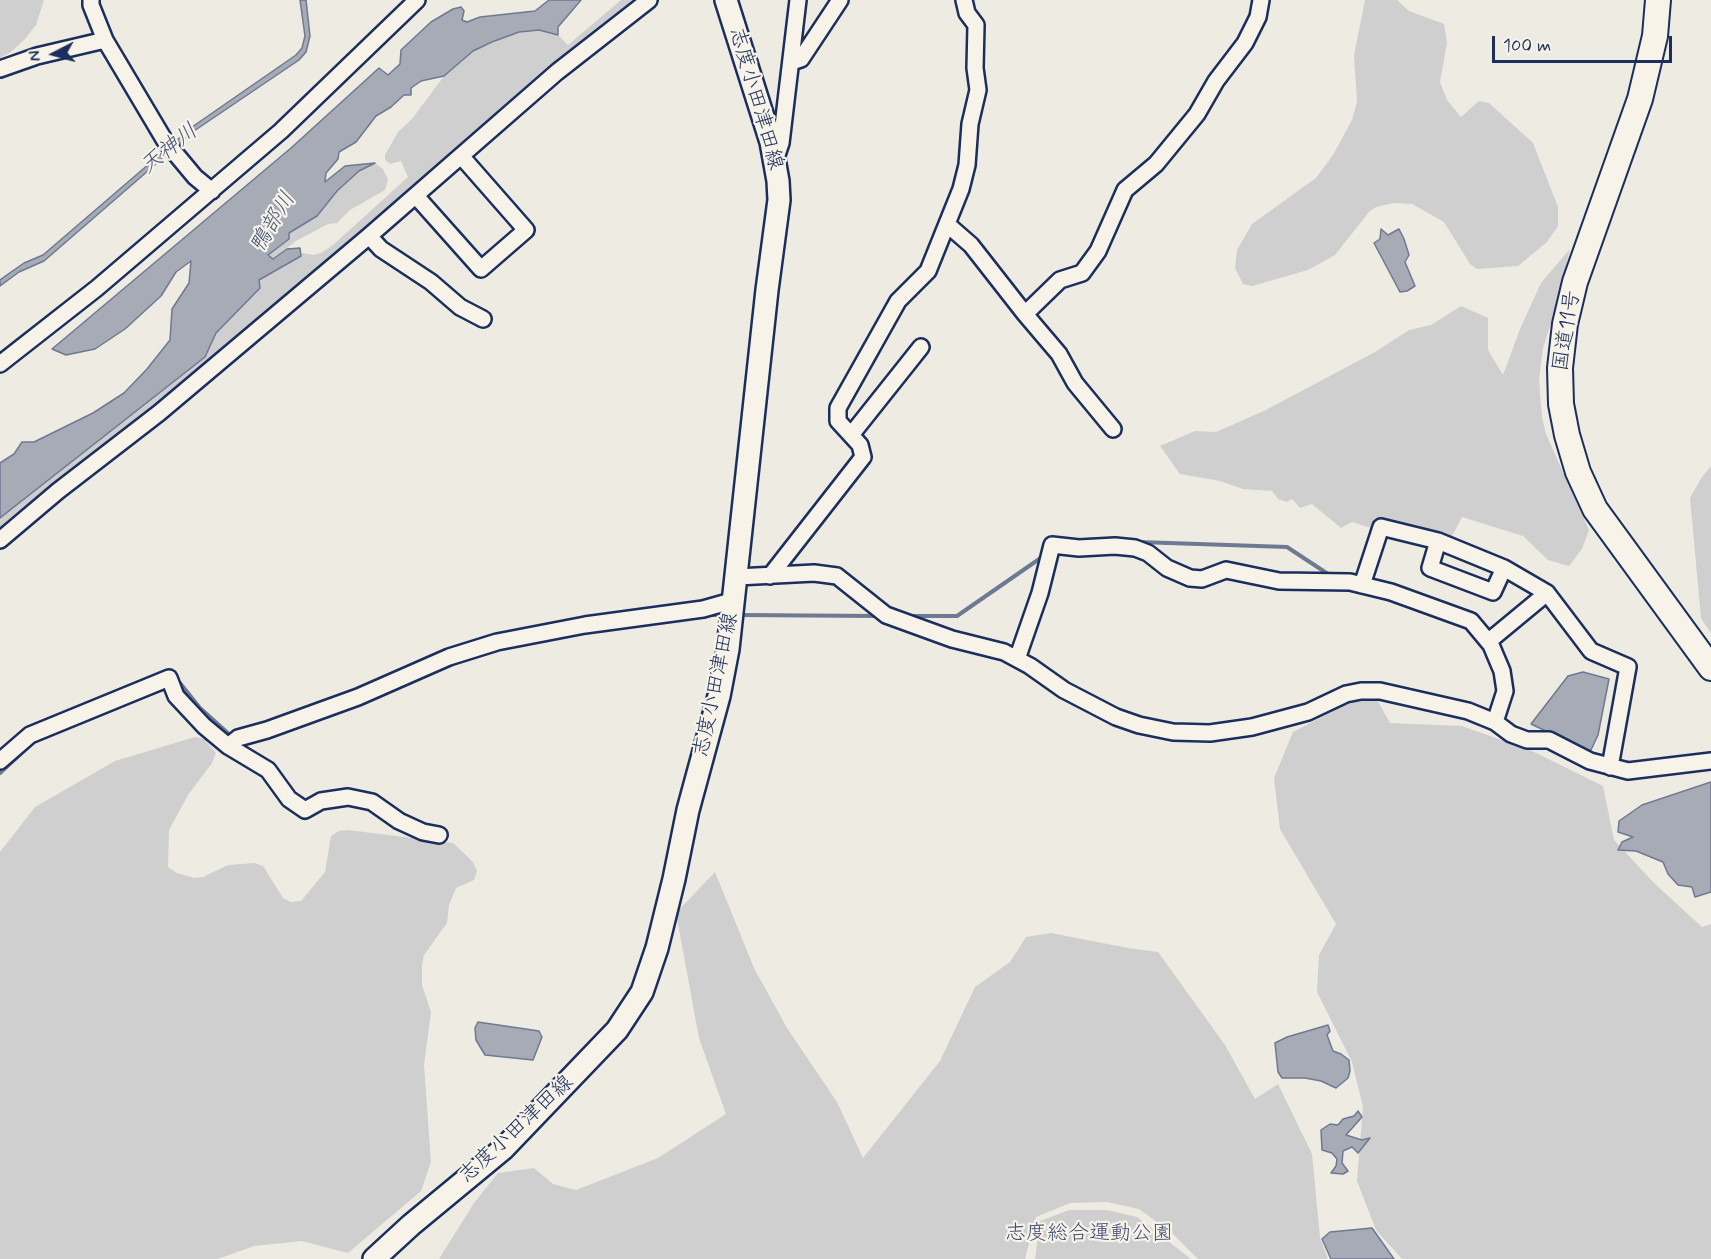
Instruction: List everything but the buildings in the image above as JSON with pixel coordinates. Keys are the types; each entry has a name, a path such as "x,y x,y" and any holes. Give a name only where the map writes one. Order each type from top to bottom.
{"highway":[{"name":"国道11号","path":"1658,0 1655,36 1640,99 1575,282 1565,324 1560,368 1562,404 1567,435 1578,472 1595,509 1711,668"}],"main road":[{"name":"志度小田津田線","path":"374,1259 411,1225 503,1149 617,1030 642,992 657,948 688,810 718,696 735,600 767,290 779,200 776,161 726,0"}],"street":[{"path":"91,0 105,40 170,147 195,177 212,191"},
{"path":"0,540 58,491 159,413 462,157 557,72 649,0"},
{"path":"776,161 781,143 798,0"},
{"path":"792,62 801,59 840,0"},
{"path":"770,576 863,457 860,445 838,421 838,408 898,301 927,272 961,189 967,165 970,124 978,90 975,68 976,25 967,13 964,0"},
{"path":"1025,314 1060,280 1082,273 1098,251 1125,190 1156,164 1191,122 1216,81 1245,43 1258,17 1261,0"},
{"path":"0,364 97,288 281,130 407,3"},
{"path":"0,69 37,56 105,40"},
{"path":"416,196 481,269 526,230 462,157"},
{"path":"948,225 971,244 1059,354 1075,383 1113,429"},
{"path":"369,236 381,249 431,282 460,307 483,319"},
{"path":"851,435 921,346"},
{"path":"1362,585 1381,527 1437,541 1504,568 1547,593 1591,651 1628,667 1610,767"},
{"path":"1437,541 1430,568 1493,592 1504,568"},
{"path":"1017,659 1040,593 1052,545 1079,548 1115,546 1135,548 1148,553 1167,568 1190,578 1202,579 1226,570 1279,581 1350,582 1391,592 1471,621 1489,641 1502,671 1505,691 1495,722"},
{"path":"737,577 814,573 837,576 886,615 952,639 1004,652 1064,690 1116,717 1139,725 1173,732 1210,733 1252,727 1308,712 1346,694 1380,691 1457,709 1495,722 1511,734 1527,740 1549,740 1590,761 1628,771 1711,761"},
{"path":"1489,641 1547,593"},
{"path":"228,746 238,738 267,730 358,697 449,657 497,642 585,625 703,609 735,600"},
{"path":"0,761 30,735 169,678 176,696 204,726 228,746 268,770 289,799 305,810 321,801 348,797 372,802 399,822 423,832 439,835"}],"green space":[{"path":"0,0 44,0 36,25 11,52 0,58"},
{"path":"621,0 637,0 158,410 0,534 0,518 205,357 216,333 260,288 258,280 301,256 302,253 314,255 333,245 408,177 401,161 390,164 385,160 385,155 398,132 412,119 444,76 473,51 519,32 539,30 558,35 568,45"},
{"path":"1365,0 1397,0 1409,11 1444,24 1447,43 1440,82 1447,100 1461,117 1479,101 1489,103 1533,143 1558,207 1558,226 1547,242 1518,266 1477,269 1470,264 1444,222 1412,204 1394,203 1376,207 1369,212 1335,255 1308,270 1252,286 1243,284 1235,268 1237,250 1252,224 1316,178 1333,155 1352,120 1357,102 1354,55"},
{"path":"375,163 383,169 388,180 385,190 350,210 337,223 328,224 296,241 273,259 268,255 289,239 289,233 317,216 337,191 359,171"},
{"path":"1570,249 1557,304 1543,348 1539,380 1546,434 1589,530 1582,549 1569,566 1548,560 1523,536 1462,517 1450,540 1380,518 1371,528 1352,522 1341,528 1312,504 1300,508 1292,499 1287,502 1278,499 1272,491 1243,489 1220,481 1180,474 1160,446 1195,431 1216,432 1266,410 1375,352 1409,330 1431,325 1461,306 1488,318 1488,350 1503,375 1520,329 1541,283"},
{"path":"1711,466 1711,633 1701,618 1690,498"},
{"path":"1375,696 1390,723 1462,726 1532,751 1603,786 1614,840 1654,883 1702,927 1711,924 1711,1259 1402,1259 1376,1230 1357,1181 1363,1107 1352,1062 1317,992 1319,955 1336,924 1280,829 1274,778 1293,732 1343,706"},
{"path":"195,737 204,739 216,753 212,763 188,795 169,830 168,867 177,873 194,878 203,877 228,865 255,863 263,866 283,898 291,902 301,901 325,872 331,836 339,831 348,830 453,843 473,862 477,871 474,880 456,888 449,905 447,923 424,955 422,965 422,985 431,1012 424,1065 431,1162 421,1191 348,1253 302,1241 254,1246 218,1259 0,1259 0,852 35,807 115,761"},
{"path":"715,872 754,968 787,1028 837,1102 863,1158 940,1061 975,987 1010,962 1026,937 1051,933 1158,952 1225,1045 1255,1099 1278,1084 1312,1154 1320,1238 1328,1259 1198,1259 1172,1233 1139,1209 1107,1202 1070,1203 1036,1217 1025,1259 439,1259 474,1203 498,1173 534,1168 553,1184 576,1190 658,1158 726,1114 699,1038 676,913"},
{"name":"志度総合運動公園","path":"1069,1210 1107,1210 1137,1217 1191,1259 1035,1259 1040,1221"}],"water":[{"name":"天神川","path":"300,0 306,0 310,36 306,52 299,60 194,131 44,261 19,272 0,286 0,280 24,263 43,255 192,127 296,55 302,48 305,36"},
{"name":"鴨部川","path":"549,0 581,0 558,27 558,35 539,30 519,32 492,42 473,51 444,76 421,81 411,88 411,95 404,95 391,107 376,116 356,142 339,152 338,159 326,173 325,182 345,166 375,163 359,171 337,191 317,216 289,233 289,239 268,255 273,259 287,249 300,248 301,256 259,280 260,288 216,333 205,357 0,518 0,463 14,454 22,442 34,442 93,413 124,393 147,369 170,340 172,309 189,283 191,261 176,272 161,296 125,329 95,349 66,355 52,349 291,148 379,68 388,75 400,64 401,50 431,22 461,7 464,11 462,20 467,22 480,17 535,11"},
{"path":"1381,229 1388,235 1399,229 1404,239 1409,255 1405,262 1415,286 1407,291 1400,292 1374,243 1380,239"},
{"path":"1583,672 1609,679 1598,735 1590,752 1531,724 1568,676"},
{"path":"1711,782 1711,892 1695,897 1692,887 1678,885 1668,874 1663,862 1636,851 1618,850 1622,842 1633,837 1618,832 1619,821 1642,805"},
{"path":"478,1022 539,1031 542,1037 533,1060 485,1055 476,1040 475,1028"},
{"path":"1328,1025 1330,1031 1327,1035 1333,1051 1349,1060 1348,1078 1336,1088 1321,1081 1305,1078 1282,1078 1278,1072 1275,1043 1287,1037"},
{"path":"1358,1111 1362,1117 1346,1135 1362,1140 1370,1138 1358,1153 1352,1147 1343,1151 1342,1163 1348,1171 1343,1174 1331,1173 1336,1166 1337,1159 1332,1153 1322,1150 1321,1130 1330,1124 1338,1125 1343,1119 1354,1116"},
{"path":"1372,1228 1394,1259 1331,1259 1322,1239 1330,1232"}],"waterway":[{"path":"1139,542 1287,547 1328,574"},
{"path":"907,616 957,616 1045,555"},
{"path":"706,615 725,615"},
{"path":"739,615 878,616"},
{"path":"180,683 200,708 230,735"},
{"path":"144,696 166,688"},
{"path":"0,773 37,739"}]}
